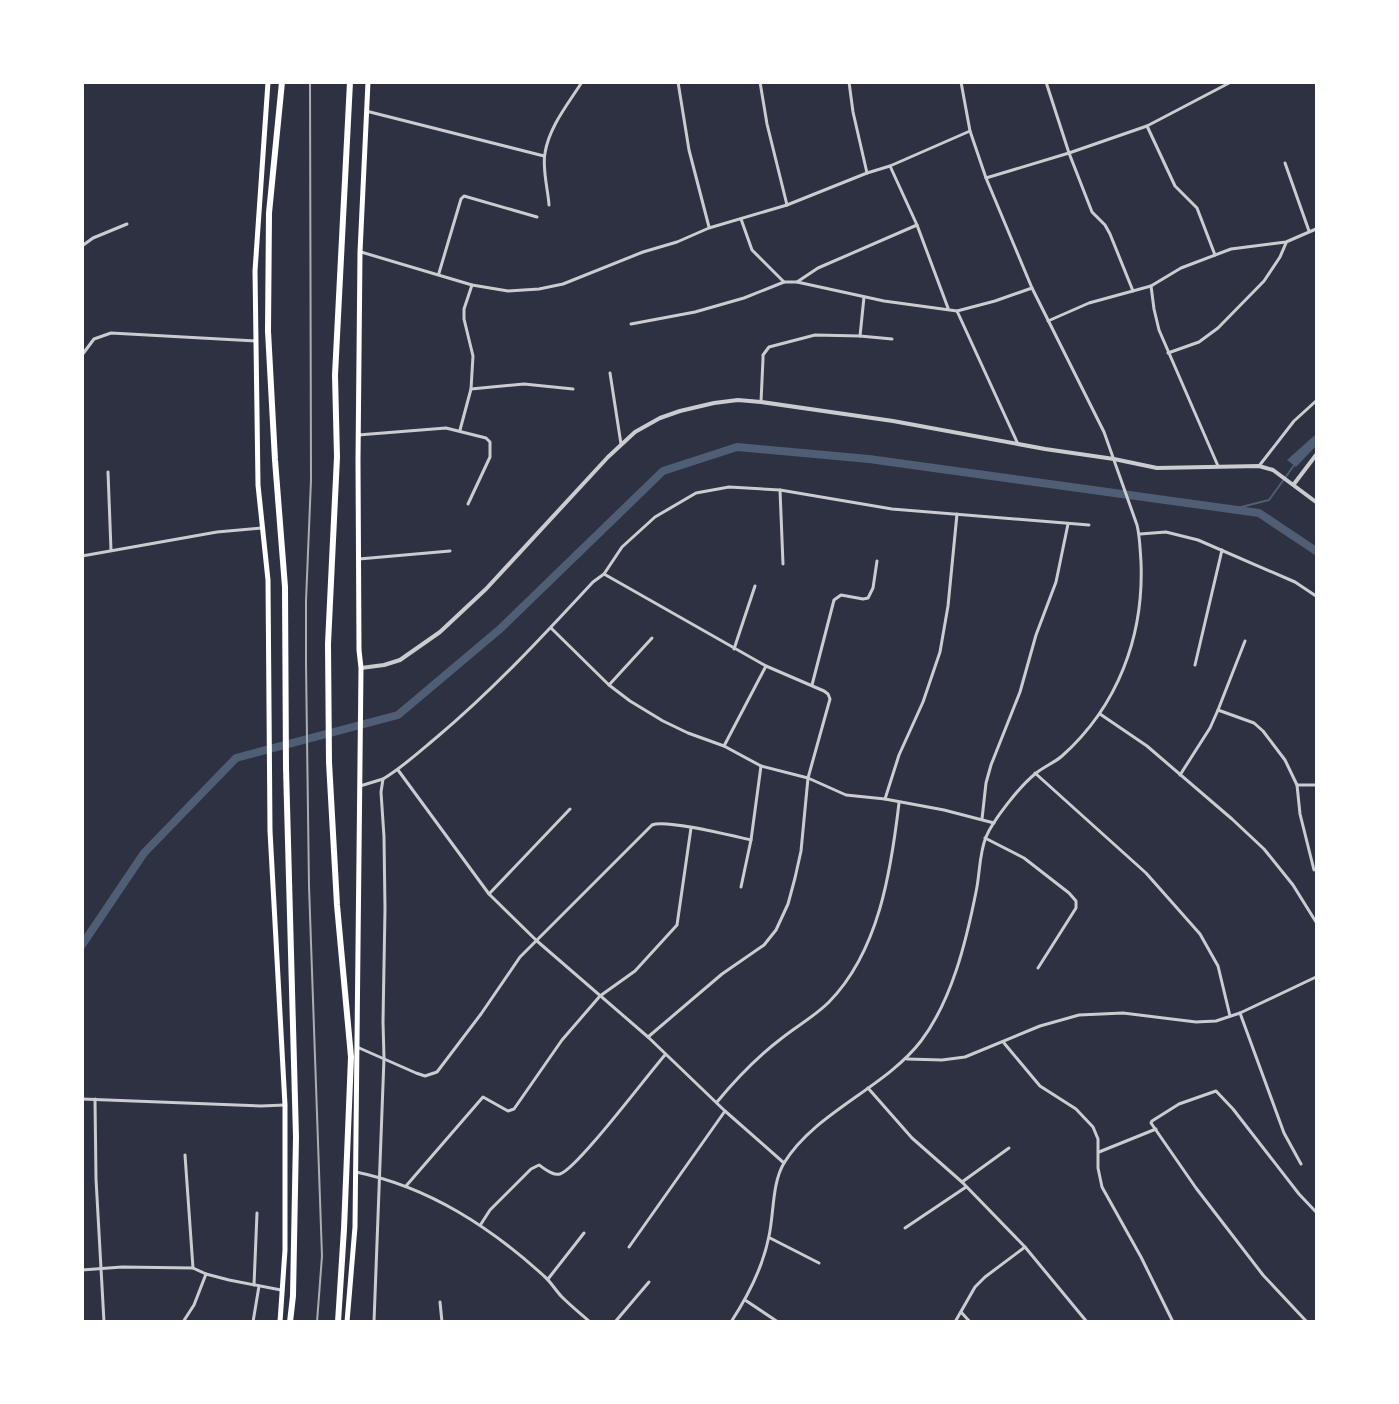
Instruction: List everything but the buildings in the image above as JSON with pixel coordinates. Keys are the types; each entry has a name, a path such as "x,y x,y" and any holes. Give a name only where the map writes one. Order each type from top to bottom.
{"highway":[{"path":"282,82 269,213 268,331 285,587 286,768 296,1137 293,1296 290,1322"},
{"path":"338,1322 351,1057 337,905 329,762 328,644 337,457 334,375 350,82"}],"main road":[{"path":"268,82 255,260 255,342 258,484 268,580 270,831 285,1105 285,1250 280,1322"},
{"path":"347,1322 355,1227 356,1172 361,706 358,435 360,252 368,82"}],"street":[{"path":"549,205 544,156 550,134 582,82"},
{"path":"678,82 689,150 709,228"},
{"path":"760,82 767,124 787,205"},
{"path":"849,82 853,112 867,173"},
{"path":"1046,82 1069,153 1092,212 1105,225 1110,234 1133,291"},
{"path":"986,178 1069,153 1146,126 1231,82"},
{"path":"731,1322 745,1300 765,1254 779,1175 784,1163 809,1134 907,1059 932,1026 951,980 970,919 985,838 994,823 1035,773 1061,758 1100,714 1125,666 1134,642 1140,597 1140,534 1094,410 1032,288 986,178 970,131 963,83"},
{"path":"366,111 544,156"},
{"path":"1146,126 1175,186 1197,208 1215,255"},
{"path":"360,252 472,285 508,291 539,290 563,284 709,228 787,205 890,166 970,131"},
{"path":"1286,162 1309,231"},
{"path":"890,166 917,225 948,308"},
{"path":"439,274 461,199 464,196 537,217"},
{"path":"741,219 752,249 784,282"},
{"path":"82,246 93,238 127,225"},
{"path":"797,282 818,268 917,225"},
{"path":"1048,321 1089,303 1151,286 1181,268 1215,255 1251,245 1286,242 1317,229"},
{"path":"1168,353 1199,342 1218,328 1264,281 1281,258 1286,242"},
{"path":"631,324 705,309 744,298 784,282 797,282 864,297 957,310 995,301 1032,288"},
{"path":"460,430 471,388 472,356 464,309 472,285"},
{"path":"1151,286 1154,309 1168,353 1218,466"},
{"path":"860,336 864,297"},
{"path":"957,310 1017,442"},
{"path":"82,355 94,339 111,333 255,342"},
{"path":"761,402 763,355 769,347 815,335 892,339"},
{"path":"610,373 621,444"},
{"path":"471,388 524,384 573,389"},
{"path":"361,668 400,660 440,632 486,589 621,444 635,432 660,418 714,403 738,400 761,402 893,421 1164,468 1258,466 1273,470 1317,502"},
{"path":"1258,466 1294,421 1317,401"},
{"path":"358,435 432,428 460,430 486,438 490,442 490,457 468,504"},
{"path":"1294,484 1317,455"},
{"path":"108,472 111,550"},
{"path":"360,786 383,779 398,770 452,725 551,628 593,582 604,574 622,547 641,528 669,507 696,493 729,487 780,490 892,509 1089,525"},
{"path":"780,490 783,564"},
{"path":"885,799 899,755 923,702 940,652 948,606 957,514"},
{"path":"982,819 986,783 1020,692 1036,635 1056,582 1068,524"},
{"path":"82,556 226,531 263,528"},
{"path":"1140,534 1166,531 1198,540 1295,582 1317,596"},
{"path":"1195,665 1222,549"},
{"path":"359,559 450,551"},
{"path":"812,685 834,600 841,595 868,598 873,588 877,561"},
{"path":"604,574 734,649 828,694 831,703 808,778 801,851 788,904 776,930 764,945 722,974 648,1037"},
{"path":"734,649 755,586"},
{"path":"551,628 609,685 630,701 663,721 724,746 761,766 808,778 846,795 885,799 994,823"},
{"path":"609,685 652,638"},
{"path":"1180,775 1210,728 1245,641"},
{"path":"724,746 766,666"},
{"path":"1218,710 1254,723 1285,759 1297,785 1300,814 1314,870"},
{"path":"1100,714 1147,746 1264,849 1286,876 1317,922"},
{"path":"741,887 751,840 761,766"},
{"path":"398,770 489,894 537,941 648,1037 725,1111 784,1163"},
{"path":"1035,773 1091,821 1146,873 1200,934 1218,966 1230,1016"},
{"path":"374,1322 384,1058 385,909 381,792 383,779"},
{"path":"1297,785 1317,785"},
{"path":"717,1102 737,1077 762,1054 828,1003 856,966 885,892 898,803"},
{"path":"489,894 570,808"},
{"path":"357,1047 425,1076 437,1072 520,957 657,822 751,840"},
{"path":"406,1186 483,1097 508,1111 514,1109 562,1040 600,996 635,970 677,925 691,828"},
{"path":"985,838 1024,858 1069,892 1076,901 1076,908 1038,968"},
{"path":"907,1059 942,1060 965,1057 1040,1026 1079,1015 1123,1013 1196,1022 1215,1021 1240,1013 1317,977"},
{"path":"1240,1013 1284,1133 1301,1164"},
{"path":"1004,1042 1040,1086 1087,1119 1093,1127 1098,1139 1098,1168 1102,1187 1141,1257 1173,1322"},
{"path":"481,1224 490,1210 531,1169 539,1165 555,1174 560,1174 572,1166 665,1055"},
{"path":"868,1088 912,1138 962,1182 1025,1246 1087,1322"},
{"path":"1307,1322 1263,1275 1196,1188 1151,1123 1153,1119 1179,1104 1216,1091 1222,1095 1299,1194 1317,1212"},
{"path":"82,1099 285,1105"},
{"path":"95,1099 96,1179 104,1322"},
{"path":"629,1247 725,1111"},
{"path":"1099,1152 1156,1130"},
{"path":"962,1182 1009,1148"},
{"path":"185,1155 193,1268"},
{"path":"356,1172 380,1176 406,1186 458,1210 481,1224 506,1242 548,1279 561,1296 591,1322"},
{"path":"905,1228 966,1187"},
{"path":"254,1285 257,1213"},
{"path":"548,1279 584,1233"},
{"path":"769,1237 819,1263"},
{"path":"955,1322 975,1287 1025,1246"},
{"path":"82,1270 193,1268 206,1274 282,1290"},
{"path":"183,1322 194,1305 206,1274"},
{"path":"615,1322 649,1282"},
{"path":"254,1322 259,1286"},
{"path":"745,1300 778,1322"},
{"path":"440,1302 442,1322"},
{"path":"960,1311 970,1322"}],"water":[{"path":"1316,434 1316,446 1296,467 1287,460"}],"waterway":[{"path":"82,945 144,853 236,758 398,715 500,629 663,471 737,447 869,459 1259,513 1316,551"},
{"path":"1233,509 1269,500 1295,464"}],"railway":[{"path":"310,82 311,480 306,663 309,886 322,1256 317,1322"}]}
